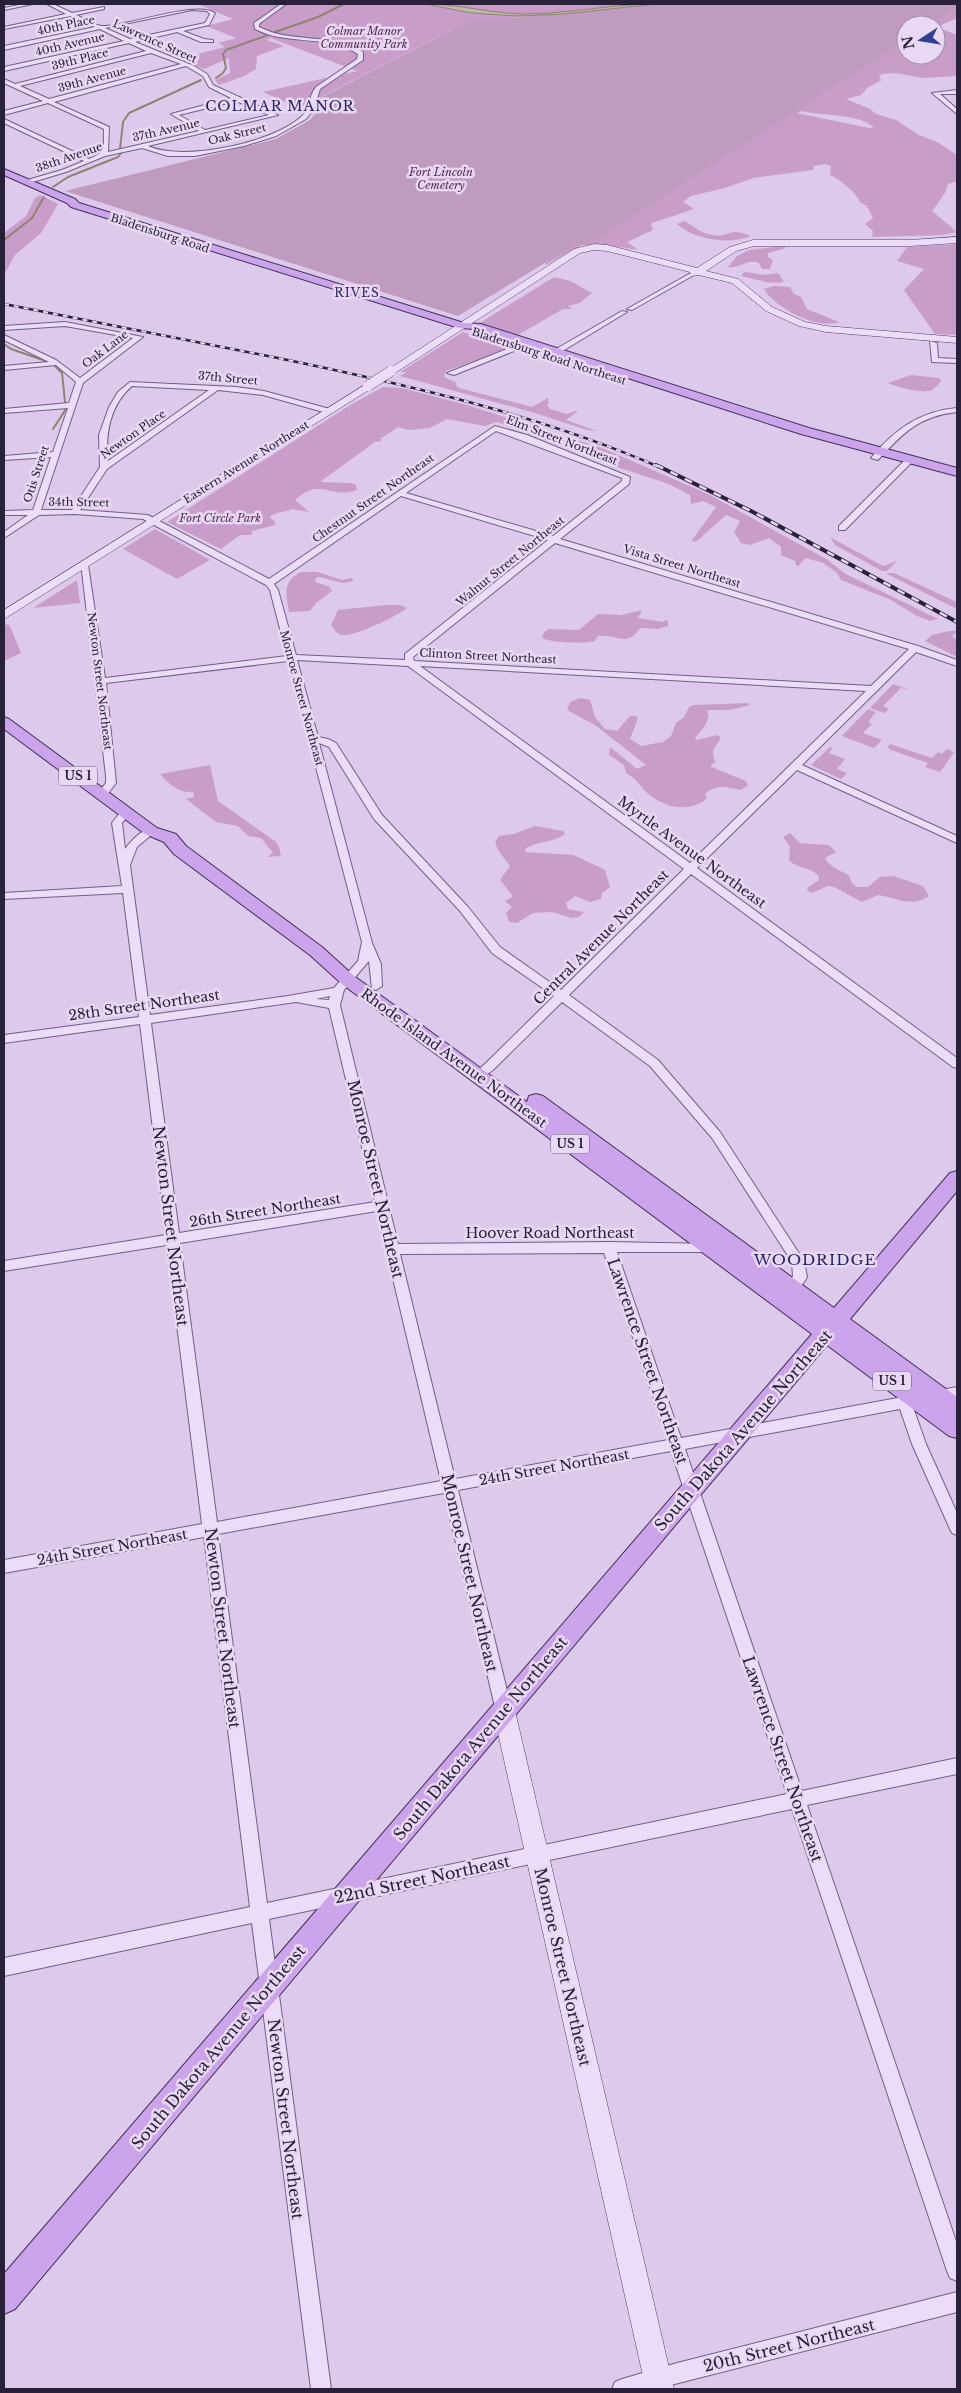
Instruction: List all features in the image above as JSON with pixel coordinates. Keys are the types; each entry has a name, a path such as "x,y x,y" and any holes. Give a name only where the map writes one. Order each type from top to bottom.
{"main road":[{"name":"Bladensburg Road","path":"4,172 71,201 81,201 248,255 252,259 463,326"},
{"name":"Bladensburg Road Northeast","path":"463,326 471,332 526,345 878,455 957,472"},
{"name":"Bladensburg Road Northeast","path":"907,462 957,480"},
{"name":"Rhode Island Avenue Northeast","path":"4,722 151,831 156,842 180,850 316,951 347,981 484,1071 792,1288 912,1402 957,1429"},
{"name":"Rhode Island Avenue Northeast","path":"347,981 376,986 708,1247 951,1399"},
{"name":"South Dakota Avenue Northeast","path":"4,2298 957,1178"}],"street":[{"path":"9,4 16,7"},
{"path":"4,9 31,4"},
{"name":"Lawrence Street","path":"49,4 185,65 205,76 217,90 275,115"},
{"name":"Oak Street","path":"143,146 164,153 192,155 285,131 307,114 315,91 358,63 362,58 358,50 343,44 271,33 259,29 256,24 264,16 284,4"},
{"path":"4,28 102,8"},
{"name":"40th Avenue","path":"4,69 200,26 206,24 213,14 209,10 192,8"},
{"name":"40th Place","path":"4,48 192,8"},
{"path":"179,31 211,41"},
{"name":"39th Place","path":"14,86 151,51"},
{"name":"39th Avenue","path":"4,113 185,65"},
{"path":"4,81 107,128 106,150 103,154"},
{"path":"957,92 935,94 957,112"},
{"path":"205,132 174,114 236,99"},
{"name":"37th Avenue","path":"120,151 275,115"},
{"path":"4,120 87,160"},
{"name":"38th Avenue","path":"26,182 64,171 103,154 120,151"},
{"path":"553,354 696,273 735,248 760,242 910,243 957,240"},
{"name":"Eastern Avenue Northeast","path":"4,615 566,259 598,253 696,273"},
{"path":"696,273 735,281 769,309 802,324 826,329 957,340"},
{"path":"696,273 734,290 758,312 790,326 828,333 957,344"},
{"name":"Oak Lane","path":"4,328 65,324 139,337 80,382 72,405"},
{"path":"4,337 20,348 59,363 69,369 80,382"},
{"path":"933,343 935,360 957,362"},
{"path":"451,373 526,345"},
{"path":"4,368 59,363"},
{"name":"37th Street","path":"104,467 102,437 107,420 126,387 130,384 146,383 218,387 264,393 327,411"},
{"name":"Newton Place","path":"75,512 104,467 218,387"},
{"path":"4,411 72,405"},
{"name":"Otis Street","path":"4,536 36,513 72,405"},
{"path":"878,455 917,419 931,414 957,410"},
{"name":"Elm Street Northeast","path":"490,430 500,428 626,477"},
{"name":"Chestnut Street Northeast","path":"269,583 490,430"},
{"path":"4,458 55,454"},
{"path":"842,528 907,462"},
{"name":"Walnut Street Northeast","path":"410,663 408,656 626,482 626,477"},
{"name":"Vista Street Northeast","path":"400,493 914,648 957,664"},
{"name":"34th Street","path":"4,513 75,512 145,517 153,521"},
{"path":"153,521 269,583"},
{"name":"Newton Street Northeast","path":"84,565 101,681 111,776 110,782 102,794"},
{"name":"Monroe Street Northeast","path":"269,583 274,590 367,942 374,957 378,973 376,986"},
{"name":"Central Avenue Northeast","path":"484,1071 914,648"},
{"name":"Clinton Street Northeast","path":"101,681 291,658 874,689"},
{"name":"Myrtle Avenue Northeast","path":"410,663 957,1064"},
{"path":"314,740 325,741 333,745 378,817 464,909 496,950 562,995 654,1063 700,1115 716,1135 798,1261 800,1277 792,1288"},
{"path":"796,765 957,840"},
{"name":"Newton Street Northeast","path":"126,812 117,822 119,844 125,866 321,2389"},
{"name":"Newton Street Northeast","path":"125,866 128,851 134,842 151,831"},
{"path":"4,896 128,889"},
{"name":"Monroe Street Northeast","path":"367,942 366,954 347,981 334,1005 504,1711 659,2384"},
{"name":"28th Street Northeast","path":"4,1039 288,1000 347,981"},
{"name":"28th Street Northeast","path":"288,1000 334,1005"},
{"name":"26th Street Northeast","path":"4,1266 382,1206"},
{"name":"Lawrence Street Northeast","path":"609,1247 957,2271"},
{"name":"Hoover Road Northeast","path":"392,1249 708,1247"},
{"name":"24th Street Northeast","path":"4,1567 912,1402 951,1399"},
{"path":"912,1402 919,1444 957,1528"},
{"name":"22nd Street Northeast","path":"4,1967 957,1766"},
{"name":"20th Street Northeast","path":"622,2389 659,2384 957,2302"}],"green space":[{"name":"Colmar Manor Community Park","path":"198,4 657,4 489,20 475,18 299,108 263,92 357,71 270,38 267,40 284,46 257,56 256,69 244,76 219,85 215,80 230,73 229,58 204,69 183,61 201,56 198,54 225,47 218,43 236,38 206,26 233,19"},
{"name":"Fort Lincoln Cemetery","path":"657,4 957,4 957,7 945,15 896,15 896,46 591,243 577,245 566,250 458,316 65,191 276,139 310,120 319,109 320,98 475,18 489,20"},
{"path":"957,7 957,18 946,23 946,15 944,15"},
{"path":"946,31 957,35 957,76 922,78 896,73 881,74 879,78 882,80 867,88 861,95 846,99 870,109 876,114 896,120 919,135 939,143 957,155 957,181 948,184 945,193 932,211 957,232 942,235 872,237 873,231 865,224 873,218 867,206 860,202 856,195 838,179 830,175 831,166 825,164 814,166 813,170 753,178 725,188 691,196 683,202 694,209 652,223 653,230 627,242 638,250 605,245 582,245 545,265 546,261 896,45 896,65 946,65","holes":["802,111 848,117 866,122 874,127 869,128 797,113"]},
{"path":"40,195 58,204 41,233 15,255 4,275 4,233 26,216 35,198"},
{"path":"684,221 709,234 722,235 738,232 751,236 733,240 703,237 693,234 677,224"},
{"path":"957,244 957,335 935,334 904,290 924,269 897,261 907,247"},
{"path":"783,246 786,248 768,253 768,257 773,260 770,269 762,269 759,263 755,262 728,267 737,256 749,250"},
{"path":"746,272 764,275 778,273 784,282 768,282 741,276"},
{"path":"554,277 570,281 592,293 580,303 568,306 572,309 563,309 518,335 480,323"},
{"path":"774,286 790,287 794,294 801,297 807,309 839,322 830,324 820,323 797,316 777,303 764,289"},
{"path":"463,332 512,348 446,371 444,377 457,383 456,385 459,388 532,407 548,398 549,403 547,405 550,409 567,414 579,410 566,420 597,431 587,430 535,413 400,376 407,372 400,372"},
{"path":"911,375 939,378 941,381 932,390 928,391 910,390 888,383"},
{"path":"383,387 402,388 467,405 602,448 708,494 828,560 844,573 938,619 930,621 917,616 889,599 841,580 837,573 823,563 806,558 797,567 795,561 781,555 781,547 769,538 750,545 741,543 734,532 740,521 726,515 697,541 693,542 692,540 716,507 703,501 691,504 690,495 669,484 611,465 497,422 485,426 447,419 430,428 408,430 398,427 380,439 382,441 375,442 320,482 351,483 356,485 357,490 340,492 319,489 304,493 295,500 309,512 292,509 275,514 270,517 275,522 275,525 252,531 252,535 240,535 221,549 167,522 352,404"},
{"name":"Fort Circle Park","path":"155,529 210,560 177,579 123,549"},
{"path":"830,537 883,566 897,561 887,571 882,571 835,545"},
{"path":"301,572 317,572 343,580 351,578 354,581 343,583 319,577 316,578 315,582 330,587 332,591 316,603 310,611 289,612 286,594 288,584"},
{"path":"885,573 894,573 957,602 957,609"},
{"path":"77,580 80,603 33,608"},
{"path":"400,605 407,608 375,625 349,634 339,634 331,625 338,610"},
{"path":"642,610 638,618 663,622 666,620 668,621 668,626 658,629 640,628 635,634 626,639 598,636 595,641 576,643 552,641 542,638 544,632 549,629 579,630 598,614 622,615"},
{"path":"7,624 10,626 21,653 4,661 4,626"},
{"path":"957,631 952,636 957,640 957,657 925,641 932,635"},
{"path":"893,684 910,690 901,688 883,706 889,709 884,713 870,708"},
{"path":"580,698 590,700 595,717 605,729 617,731 630,716 636,716 638,718 630,739 641,746 663,742 671,736 676,723 684,717 689,707 694,705 748,703 750,705 730,710 708,710 707,722 695,738 696,740 718,735 721,738 713,752 716,762 711,767 746,781 748,786 740,790 726,787 714,789 705,794 707,799 691,806 675,807 660,802 626,773 624,765 609,755 610,747 637,769 646,765 595,725 567,710 570,702"},
{"path":"868,709 876,712 868,722 872,724 863,733 882,740 874,748 842,736"},
{"path":"890,744 932,758 938,752 942,754 947,749 954,752 940,772 925,767 928,763 891,750 887,747"},
{"path":"830,747 833,748 829,753 845,759 837,769 847,773 841,779 811,765"},
{"path":"210,765 218,801 276,842 281,856 267,857 273,853 261,838 248,836 238,826 216,822 186,799 194,797 193,792 178,789 160,774"},
{"path":"535,826 563,831 565,834 556,839 529,846 525,849 526,852 574,855 605,870 610,887 602,893 601,899 590,902 575,896 566,903 568,909 584,912 579,917 572,918 552,912 533,913 517,923 509,922 506,913 512,907 505,901 512,897 512,895 500,880 510,866 498,850 495,842 499,836 514,834"},
{"path":"790,833 800,843 829,845 836,852 825,858 827,861 833,867 849,876 852,883 857,887 868,887 880,877 893,876 923,886 929,896 922,900 910,902 878,895 862,902 834,887 828,886 812,893 807,888 819,880 819,877 813,871 796,865 789,860 790,847 783,837"}],"shaded area":[{"path":"426,4 522,14 656,4 563,14 518,16 471,13"}],"waterway":[{"path":"275,32 318,17 344,4"},
{"path":"216,78 226,68 223,54 226,50 268,35"},
{"path":"120,149 123,122 129,113 201,80"},
{"path":"53,187 68,177 118,157 121,153"},
{"path":"4,240 32,218 44,197"},
{"path":"4,344 11,349 46,361"},
{"path":"55,366 62,373 65,402"},
{"path":"53,429 66,409"}],"railway":[{"path":"4,304 278,358 424,390 566,431 659,467"},
{"path":"656,465 753,512 957,622"}],"district":[{"name":"COLMAR MANOR","path":"280,106"},
{"name":"RIVES","path":"357,293"},
{"name":"WOODRIDGE","path":"815,1260"}]}
